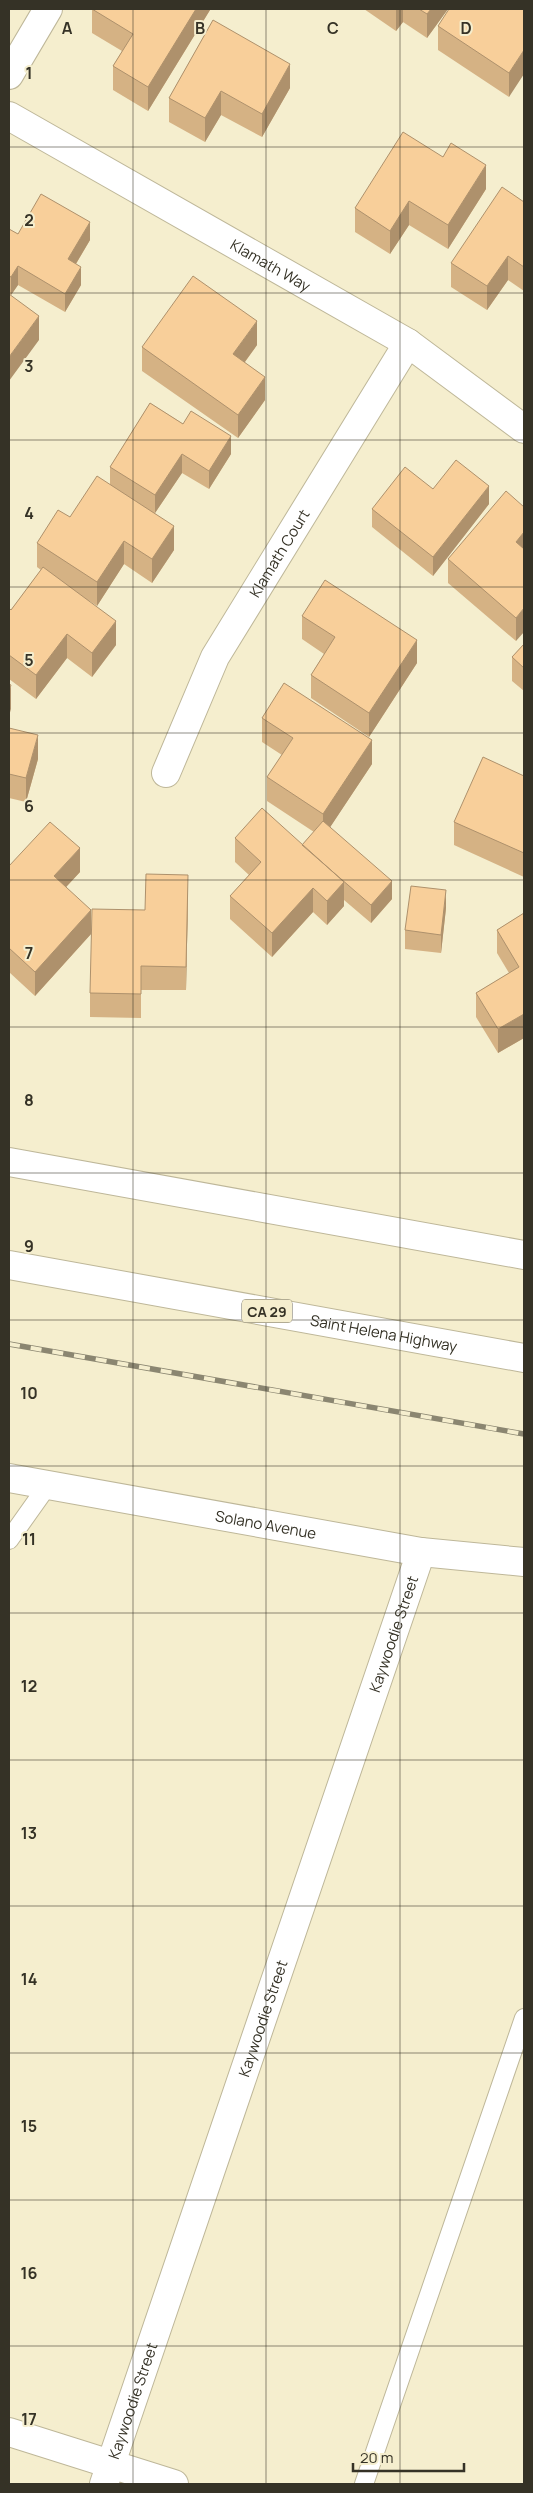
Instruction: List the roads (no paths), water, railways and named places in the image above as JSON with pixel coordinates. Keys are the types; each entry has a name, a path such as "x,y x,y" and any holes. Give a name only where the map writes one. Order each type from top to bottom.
{"main road":[{"path":"9,75 48,9"},
{"name":"Klamath Way","path":"9,116 408,343 524,429"},
{"name":"Klamath Court","path":"166,773 215,657 408,343"},
{"path":"9,1162 524,1255"},
{"name":"Saint Helena Highway","path":"9,1265 524,1358"},
{"name":"Solano Avenue","path":"9,1478 421,1552 524,1562"},
{"name":"Kaywoodie Street","path":"107,2474 421,1552"},
{"path":"9,2432 107,2474 174,2484"}],"lane":[{"path":"9,1540 48,1485"},
{"path":"364,2484 524,2018"}],"railway":[{"path":"9,1344 524,1434"}]}
